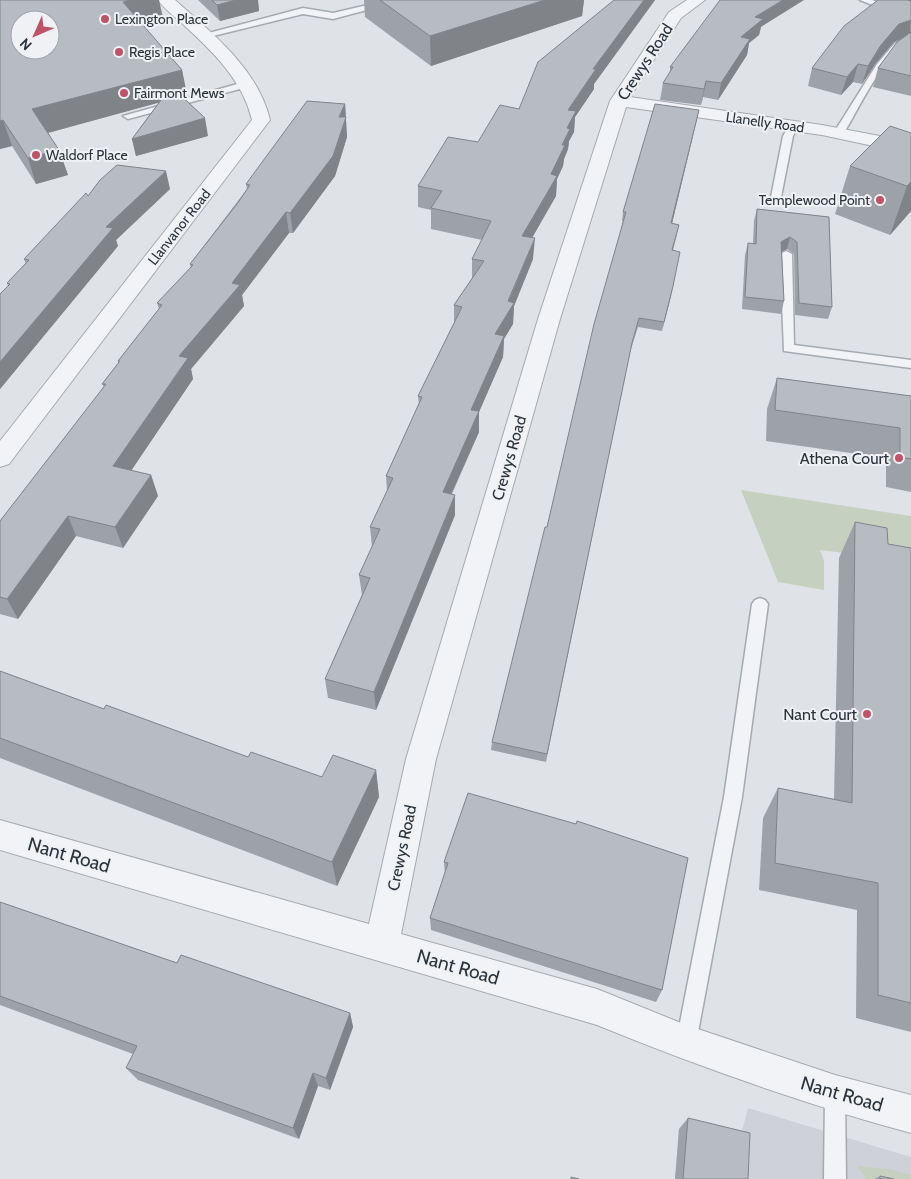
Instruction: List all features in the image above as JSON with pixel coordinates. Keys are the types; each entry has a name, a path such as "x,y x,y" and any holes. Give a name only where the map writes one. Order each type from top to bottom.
{"street":[{"name":"Llanvanor Road","path":"0,458 262,120 260,106 248,84 205,35 166,0"},
{"name":"Crewys Road","path":"382,944 424,750 549,318 618,100 676,15 697,0"},
{"name":"Llanelly Road","path":"618,100 793,126 911,148"},
{"name":"Nant Road","path":"0,835 597,1007 686,1043 834,1094 911,1114"}],"lane":[{"path":"205,35 303,11 333,16 400,0"},
{"path":"864,0 899,12"},
{"path":"838,134 880,66 898,45 911,40"},
{"path":"128,116 248,84"},
{"path":"776,197 788,136 793,126"},
{"path":"786,254 788,348 911,364"},
{"path":"686,1043 733,797 760,604"},
{"path":"834,1094 836,1179"}],"shaded area":[{"path":"748,1108 911,1157 911,1179 675,1179 679,1129 739,1143"}],"green space":[{"path":"741,490 911,516 911,561 820,550 824,561 824,590 778,582"},
{"path":"857,1166 888,1169 911,1175 911,1179 866,1179"}],"building":[{"path":"0,0 130,0 123,2 182,70 32,109 59,150 28,158 3,120 0,121"},
{"path":"212,0 236,0 217,5"},
{"path":"380,0 545,0 430,36"},
{"path":"614,0 644,0 593,69 596,69 568,110 576,111 567,128 570,129 562,145 565,145 551,174 557,176 522,236 535,238 508,301 514,303 495,334 504,336 471,410 479,411 443,492 455,495 374,692 325,679 370,578 359,575 380,529 370,527 393,478 386,476 422,397 418,396 462,307 454,305 484,261 472,259 491,221 431,208 442,191 418,186 448,137 478,142 500,105 519,109 538,62"},
{"path":"720,0 783,0 755,17 763,19 741,37 750,39 721,83 706,81 704,89 663,83 673,67 670,67"},
{"path":"878,0 911,1 911,20 899,24 881,45 868,66 858,64 847,77 812,68 844,26"},
{"path":"911,32 911,76 878,68 897,42"},
{"path":"175,90 205,118 132,139 167,92"},
{"path":"307,101 345,104 339,117 346,117 333,156 290,213 286,212 232,283 240,285 179,356 188,358 113,466 151,475 115,527 68,516 7,599 0,597 0,521 106,384 102,384 162,305 157,303 193,265 190,264 237,204 250,185 246,184"},
{"path":"655,104 699,110 671,223 679,225 672,250 680,252 664,322 639,318 632,343 547,754 492,742 545,527 547,527 594,324 626,212 623,212"},
{"path":"890,126 911,133 911,182 907,186 850,166"},
{"path":"117,165 166,171 106,227 113,228 0,362 0,294 10,284 7,283 29,260 24,259 86,193 88,196 100,180"},
{"path":"757,209 829,217 832,307 799,303 797,242 790,237 781,242 784,301 745,297 748,243 756,244"},
{"path":"777,378 911,396 911,459 900,457 900,428 775,410"},
{"name":"Nant Court","path":"855,522 887,528 888,544 911,548 911,1003 878,995 878,883 775,863 778,788 852,803"},
{"path":"0,671 104,709 106,705 248,757 251,752 322,777 333,755 376,770 332,862 0,738"},
{"path":"468,793 576,824 577,821 688,858 662,990 430,918 448,863 444,862"},
{"path":"0,902 177,963 181,955 350,1013 326,1078 313,1073 293,1128 126,1068 137,1046 0,996"},
{"path":"688,1118 750,1133 748,1179 683,1179"},
{"path":"880,1176 894,1179 880,1179"}],"place":[{"name":"Lexington Place","path":"105,19"},
{"name":"Regis Place","path":"119,52"},
{"name":"Fairmont Mews","path":"124,93"},
{"name":"Waldorf Place","path":"36,155"},
{"name":"Templewood Point","path":"880,200"},
{"name":"Athena Court","path":"899,458"},
{"name":"Nant Court","path":"867,714"}]}
